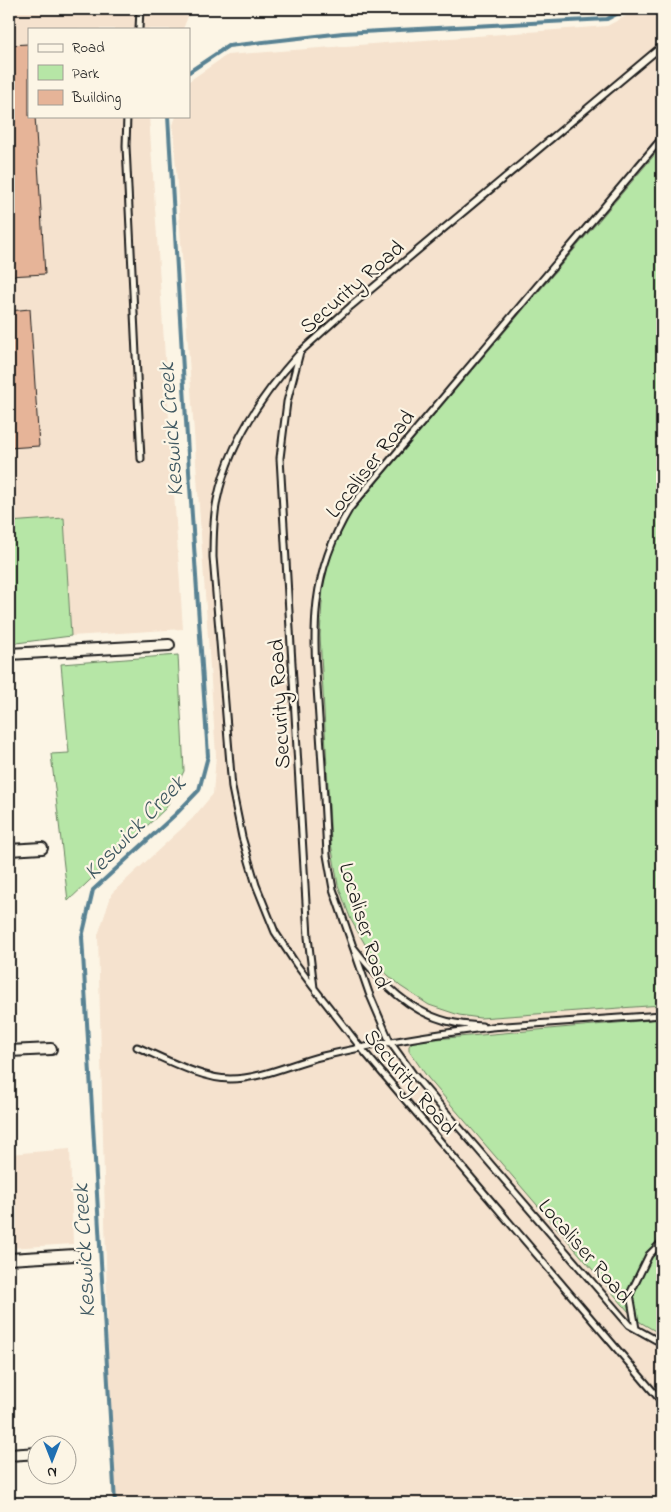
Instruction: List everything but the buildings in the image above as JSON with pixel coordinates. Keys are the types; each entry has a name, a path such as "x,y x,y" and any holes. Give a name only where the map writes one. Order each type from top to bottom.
{"street":[{"path":"9,654 169,645"},
{"path":"9,850 42,848"},
{"path":"9,1051 51,1049"},
{"path":"9,1259 75,1255"},
{"path":"9,1455 28,1454"}],"lane":[{"path":"139,28 140,9"},
{"name":"Security Road","path":"662,46 358,300 300,352 287,402 282,432 281,477 308,937 314,988 361,1048 662,1402"},
{"path":"127,118 126,146 141,459"},
{"name":"Localiser Road","path":"662,138 350,508 338,528 328,551 320,579 315,608 315,653 327,855 333,889 366,985 390,1042 420,1082 629,1325 662,1342"},
{"path":"300,352 277,378 254,413 223,478 217,500 212,557 232,788 242,837 256,885 275,932 314,988"},
{"path":"352,945 385,985 422,1012 455,1024 492,1027"},
{"path":"137,1047 191,1070 230,1079 254,1076 320,1056 390,1042 492,1027 662,1015"},
{"path":"636,1329 630,1294 649,1255 662,1242"}],"shaded area":[{"path":"9,9 191,9 183,28 28,28 28,118 149,118 183,629 71,636 64,519 9,522"},
{"path":"639,9 662,9 662,1500 613,1503 112,1503 98,935 112,893 192,819 213,794 216,755 173,125 175,118 190,118 190,80 227,55 607,26"},
{"path":"70,1149 73,1244 9,1248 9,1154"}],"green space":[{"path":"662,146 662,1005 480,1018 459,1015 429,1005 400,986 377,965 351,920 338,885 331,843 320,635 323,586 331,551 351,513"},
{"path":"64,518 71,636 9,644 9,522"},
{"path":"178,655 184,771 166,808 68,901 51,754 69,753 61,664"},
{"path":"662,1019 662,1260 660,1261 662,1264 662,1335 635,1319 428,1078 409,1051 409,1046 413,1041"}],"waterway":[{"name":"Keswick Creek","path":"190,71 228,46 343,33 607,19 626,9"},
{"name":"Keswick Creek","path":"115,1503 82,937 93,890 177,813 199,790 208,756 168,118"}]}
